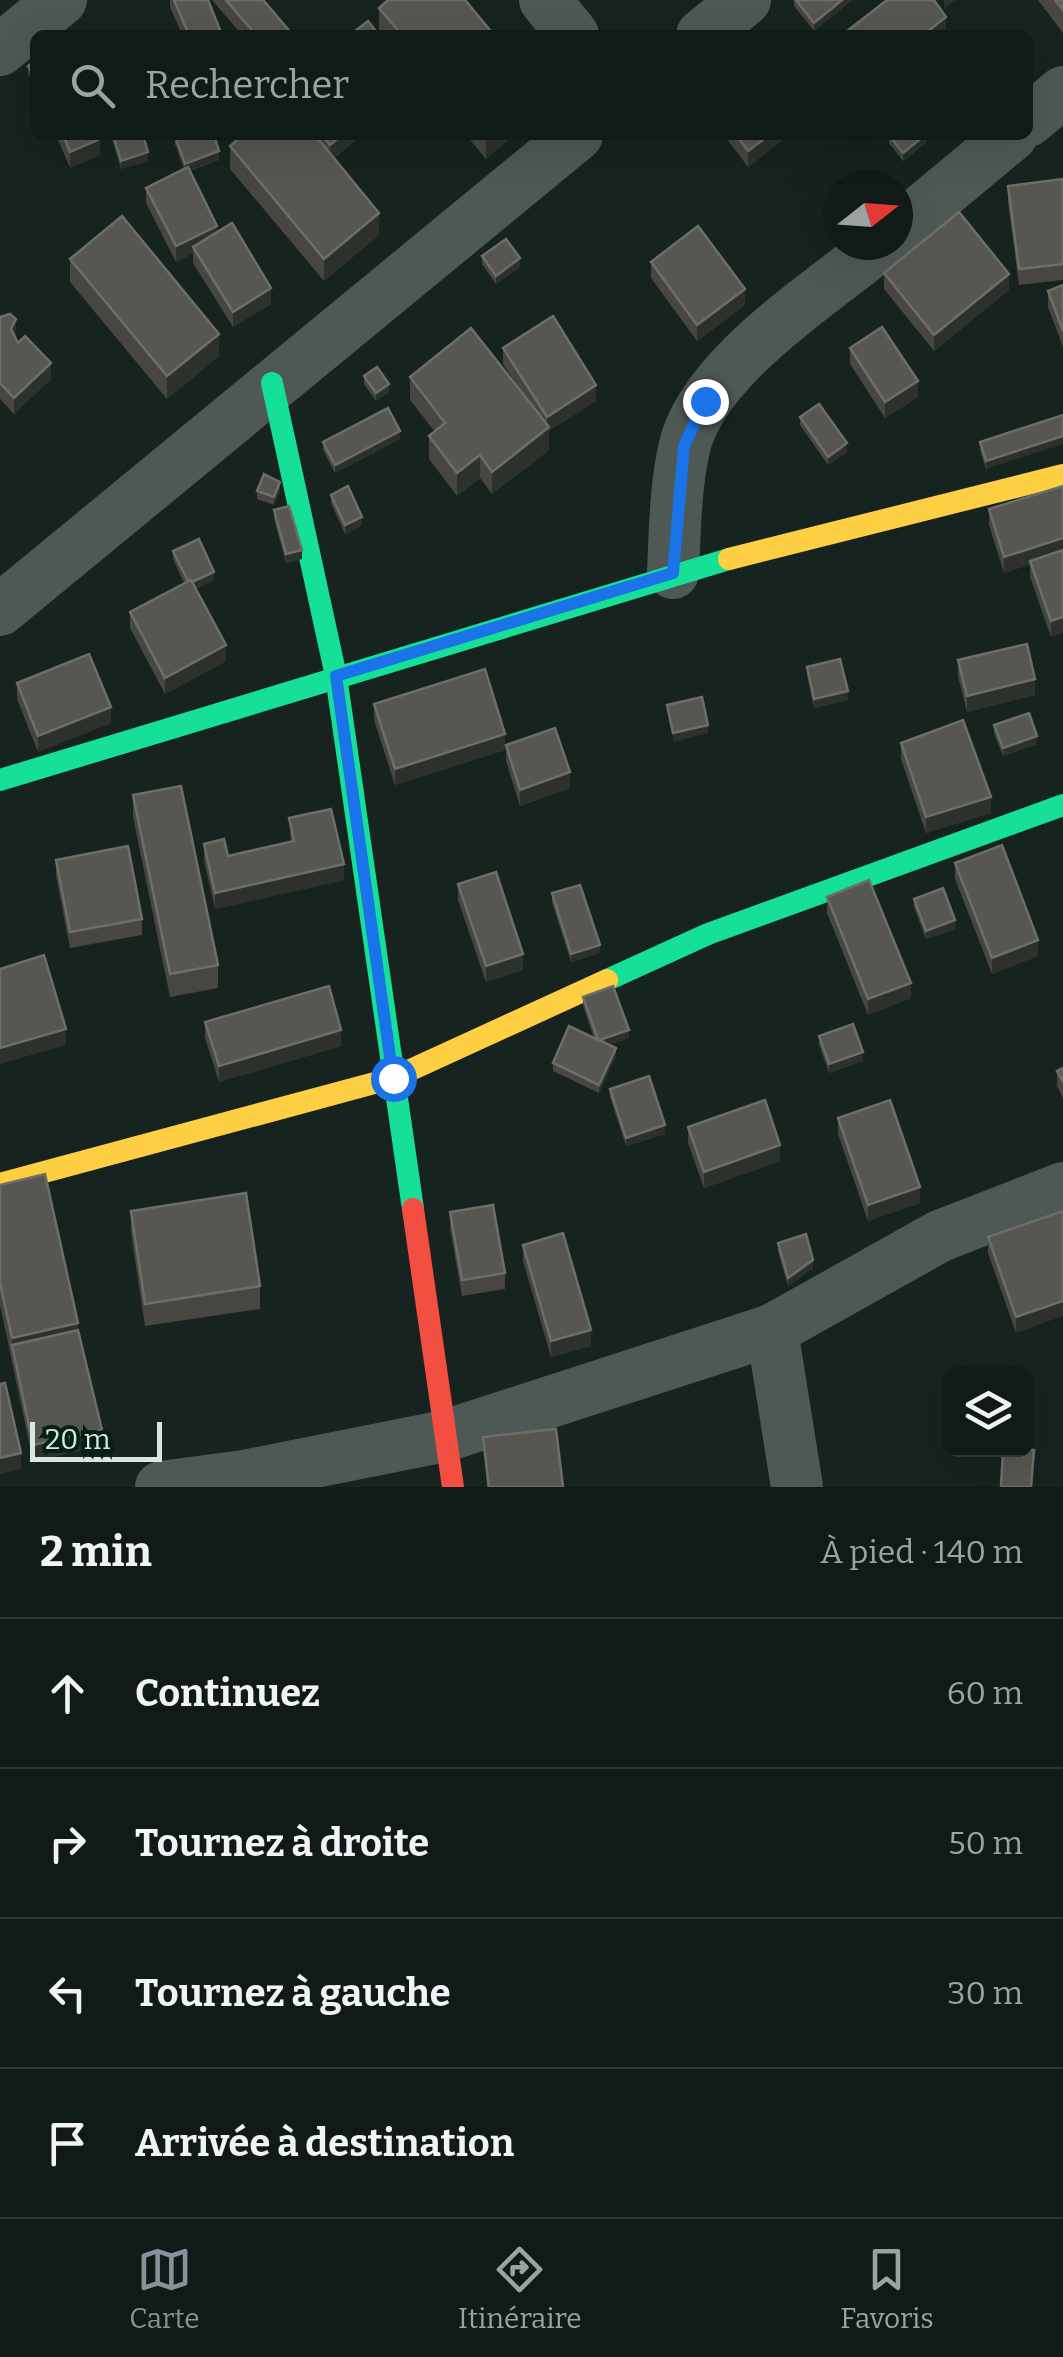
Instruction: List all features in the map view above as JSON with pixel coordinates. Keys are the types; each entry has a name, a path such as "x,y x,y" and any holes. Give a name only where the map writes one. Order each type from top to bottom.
{"street":[{"path":"0,50 61,0"},
{"path":"544,0 569,30"},
{"path":"708,30 745,0"},
{"path":"1033,117 1063,92"},
{"path":"0,610 572,140"},
{"path":"913,218 1006,140"},
{"path":"673,573 684,446 705,401 734,366 862,260"},
{"path":"272,383 336,676 453,1487"},
{"path":"0,780 673,573 1063,475"},
{"path":"0,1184 393,1078 708,934 1063,805"},
{"path":"162,1487 244,1476 444,1436 772,1330 940,1236 1063,1188"},
{"path":"772,1330 797,1487"}],"building":[{"path":"174,0 208,0 220,30 187,30"},
{"path":"226,0 263,0 289,30 252,30"},
{"path":"388,0 465,0 490,30 398,30 379,8"},
{"path":"796,0 842,0 814,23"},
{"path":"887,0 934,0 946,17 929,30 848,30"},
{"path":"368,21 375,30 356,30"},
{"path":"65,140 98,140 70,152"},
{"path":"115,140 144,140 148,152 121,161"},
{"path":"176,140 216,140 219,151 185,164"},
{"path":"237,140 319,140 379,213 324,259 230,146"},
{"path":"740,140 762,140 748,151"},
{"path":"893,140 919,140 903,153"},
{"path":"188,167 217,226 176,246 146,188"},
{"path":"1063,179 1063,264 1019,269 1008,186"},
{"path":"959,212 1009,274 934,335 884,273 900,260 913,260 913,249"},
{"path":"122,216 219,334 167,376 70,259"},
{"path":"232,223 271,288 233,312 193,247"},
{"path":"698,226 745,289 697,325 651,262"},
{"path":"506,239 520,258 496,276 482,256"},
{"path":"1063,285 1063,331 1048,291"},
{"path":"10,314 16,319 11,329 18,343 25,336 51,363 14,398 0,383 0,317"},
{"path":"553,316 596,385 547,417 503,348"},
{"path":"882,327 918,381 885,402 850,348"},
{"path":"471,328 549,427 492,472 480,455 457,473 429,436 445,423 410,377"},
{"path":"377,367 389,384 376,393 364,376"},
{"path":"819,404 847,443 828,457 800,417"},
{"path":"388,408 400,431 335,465 323,442"},
{"path":"1063,415 1063,436 986,461 980,442"},
{"path":"264,474 280,482 274,497 257,491"},
{"path":"348,486 362,517 345,525 331,495"},
{"path":"1063,486 1063,538 1004,557 989,509"},
{"path":"289,506 302,550 286,554 274,510"},
{"path":"199,539 214,572 192,582 173,551"},
{"path":"1063,550 1063,617 1051,621 1030,561"},
{"path":"191,580 226,645 165,678 130,612"},
{"path":"1027,644 1035,679 967,696 958,660"},
{"path":"89,654 111,707 38,736 17,683"},
{"path":"840,659 848,691 814,699 807,667"},
{"path":"485,669 505,734 395,769 374,704"},
{"path":"702,697 708,725 673,733 667,705"},
{"path":"1029,713 1037,736 1003,748 994,725"},
{"path":"963,720 991,797 926,817 901,743"},
{"path":"555,728 570,772 520,790 506,745"},
{"path":"181,786 218,965 170,974 133,795"},
{"path":"331,809 344,864 215,893 204,844 224,839 228,856 294,841 289,818"},
{"path":"1002,845 1038,940 992,958 955,863"},
{"path":"128,846 142,919 70,932 56,860"},
{"path":"496,872 523,954 486,966 458,884"},
{"path":"869,880 911,983 868,999 827,897"},
{"path":"580,885 600,945 571,954 552,893"},
{"path":"943,888 955,920 926,931 914,899"},
{"path":"44,955 66,1029 0,1048 0,969"},
{"path":"329,986 341,1030 219,1066 205,1022"},
{"path":"613,986 629,1030 599,1040 616,1048 599,1085 553,1063 569,1026 598,1040 583,997"},
{"path":"853,1024 863,1052 829,1064 819,1036"},
{"path":"649,1076 665,1125 626,1138 610,1089"},
{"path":"765,1100 780,1145 704,1172 688,1127"},
{"path":"890,1100 920,1187 868,1205 838,1118"},
{"path":"45,1174 78,1323 12,1338 0,1283 0,1185"},
{"path":"246,1193 260,1286 145,1304 131,1211"},
{"path":"493,1205 505,1273 462,1280 450,1212"},
{"path":"1063,1211 1063,1301 1016,1317 988,1237"},
{"path":"563,1233 591,1330 551,1341 523,1245"},
{"path":"806,1234 813,1260 788,1278 778,1243"},
{"path":"78,1330 102,1430 33,1445 12,1345"},
{"path":"5,1383 21,1453 0,1458 0,1384"},
{"path":"556,1429 563,1487 489,1487 483,1437"},
{"path":"1034,1450 1031,1487 1001,1487 1003,1457 1033,1457"}],"traffic: fast":[{"path":"272,383 336,676 413,1209"},
{"path":"0,780 729,559"},
{"path":"607,980 708,934 1063,805"}],"traffic: slow":[{"path":"729,559 1063,475"},
{"path":"0,1184 393,1078 607,980"}],"traffic: jam":[{"path":"413,1209 453,1487"}],"route":[{"path":"393,1078 336,676 673,573 684,446 705,401"}]}
